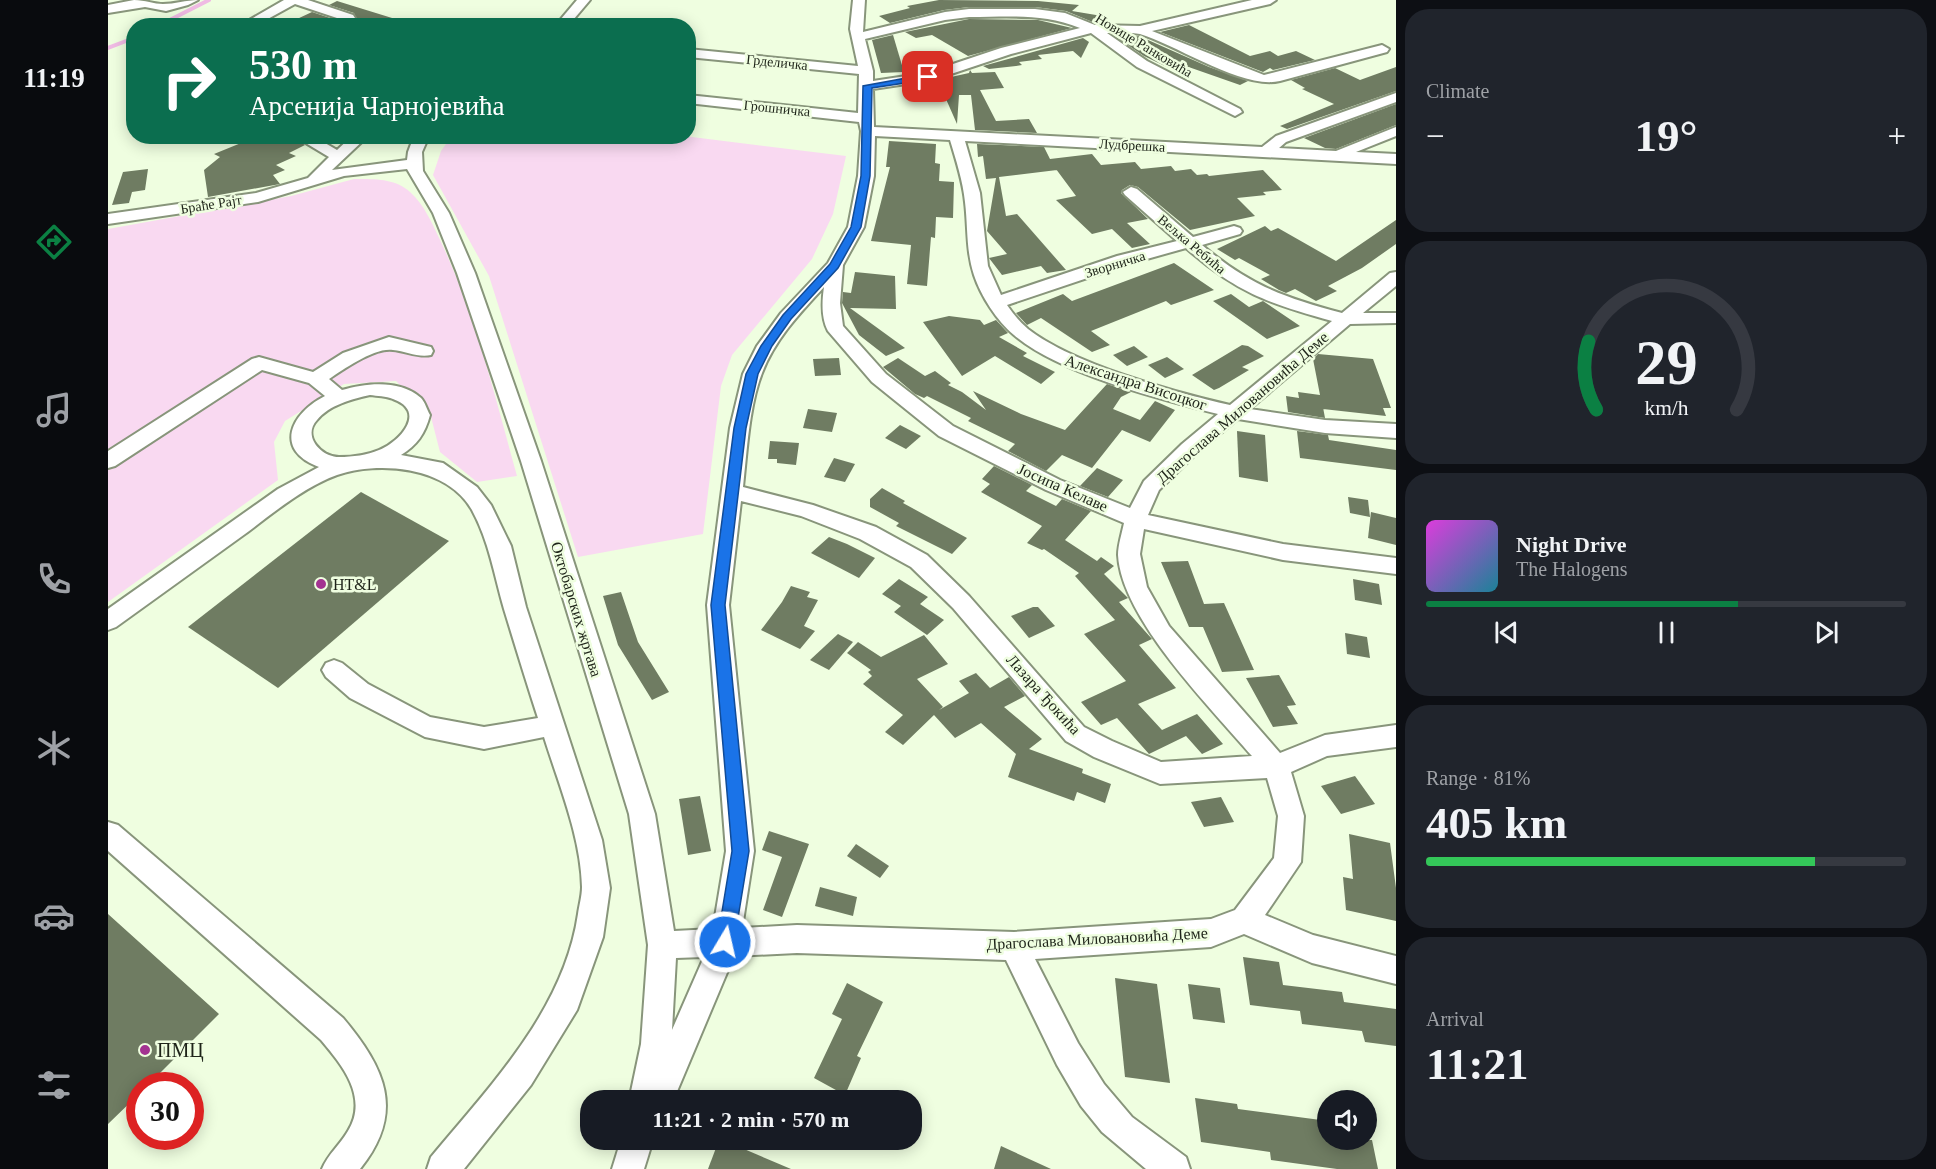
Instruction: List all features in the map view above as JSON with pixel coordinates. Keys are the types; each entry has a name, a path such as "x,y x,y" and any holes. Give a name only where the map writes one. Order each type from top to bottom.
{"street":[{"path":"108,9 143,1 152,6 167,9 192,0"},
{"path":"250,18 294,0 349,18"},
{"path":"568,18 584,0"},
{"path":"662,1090 725,942 740,851 718,605 740,428 752,374 766,346 787,317 835,266 856,227 866,176 868,86 857,37 856,18 860,0"},
{"path":"868,86 928,77 1006,51 1093,29 1140,30 1196,15 1270,0"},
{"name":"Новице Ранковића","path":"857,37 969,13 1035,13 1061,16 1093,29 1142,64 1235,112"},
{"path":"1140,30 1263,79 1275,78 1382,50"},
{"name":"Грделичка","path":"696,54 866,71"},
{"path":"1266,152 1281,139 1396,97"},
{"name":"Грошничка","path":"696,100 867,124"},
{"name":"Лудбрешка","path":"867,124 956,135 1396,159"},
{"path":"1334,156 1396,131"},
{"name":"Александра Висоцког","path":"956,135 970,190 980,264 986,284 1020,332 1060,357 1158,392 1232,413 1324,428 1396,431"},
{"path":"312,144 335,160 337,168 346,171"},
{"name":"Браће Рајт","path":"313,180 351,144"},
{"path":"414,164 418,144"},
{"name":"Браће Рајт","path":"108,219 258,197 346,171 414,164"},
{"name":"Октобарских жртава","path":"414,164 441,213 466,273 531,461 642,814 662,945 656,1044 647,1090"},
{"name":"Вељка Ребића","path":"1131,192 1221,270 1248,287 1282,302 1344,320 1396,318"},
{"name":"Зворничка","path":"998,302 1123,260 1234,231"},
{"name":"Јосипа Келаве","path":"835,266 831,303 834,327 879,378 946,431 1053,484 1135,519 1184,532 1283,552 1396,566"},
{"name":"Драгослава Миловановића Деме","path":"662,945 819,939 1014,946 1211,933 1245,920 1287,862 1291,816 1276,766 1161,632 1136,587 1129,554 1135,519 1151,486 1189,449 1396,277"},
{"path":"316,379 350,357 389,343 424,351"},
{"path":"108,461 259,363 316,379 338,396"},
{"path":"108,621 285,494 330,470 361,464 400,449 418,429 420,418 417,408 399,393 370,389 338,396 318,408 305,423 302,434 303,459 288,484 285,494"},
{"path":"418,429 424,449 436,468 470,492 480,505 500,546 515,607 589,840 596,888 588,937 566,999 520,1074 442,1169"},
{"path":"303,444 310,453 321,460 335,464 395,461 436,468"},
{"name":"Лазара Ђокића","path":"731,491 806,510 868,532 919,561 976,618 1075,734 1103,749 1160,772 1276,766 1325,746 1396,735"},
{"path":"334,670 359,691 425,727 484,738 554,725"},
{"path":"108,834 332,1029 355,1056 371,1088 370,1117 361,1140 338,1169"},
{"path":"1245,920 1312,949 1396,970"},
{"path":"1014,946 1063,1044 1106,1113 1142,1146 1174,1169"}],"shaded area":[{"path":"696,137 846,156 833,214 812,259 732,355 721,386 703,534 578,557 489,276 433,175 441,151 446,144 696,144"},
{"path":"354,179 384,180 398,184 420,202 428,215 453,270 475,328 517,476 477,482 440,452 431,417 396,381 344,384 285,421 274,442 278,480 108,602 108,229 291,196"}],"building":[{"path":"939,0 1038,1 1079,5 1072,11 1102,16 1098,23 1095,23 1066,11 1035,7 969,7 944,10 890,23 879,16 910,8 907,6"},
{"path":"337,1 392,18 355,18 354,13 329,5"},
{"path":"312,12 330,18 299,18"},
{"path":"969,19 1038,20 1072,28 968,56 932,35 916,38 905,32"},
{"path":"1189,25 1250,56 1270,51 1278,56 1296,51 1315,60 1273,70 1270,68 1263,72 1160,32"},
{"path":"893,35 904,72 881,73 872,40"},
{"path":"1139,36 1209,67 1248,81 1240,85 1180,64 1169,68 1144,56 1119,39"},
{"path":"1083,38 1089,42 1081,58 1073,51 1038,55 1042,59 1019,62 1022,65 989,69 983,66"},
{"path":"1396,67 1396,91 1287,129 1280,126 1334,104 1302,89 1305,88 1291,80 1335,68 1360,80"},
{"path":"970,70 972,73 995,72 1004,88 980,90 996,121 1029,119 1037,133 975,130 971,95 959,95 957,124 938,81 969,73"},
{"path":"1396,104 1396,125 1336,149 1325,148 1304,138"},
{"path":"889,141 936,144 935,163 940,164 939,181 954,182 953,218 936,217 935,238 931,237 927,286 907,284 911,245 871,241 890,167 886,167"},
{"path":"239,144 305,145 289,153 296,156 276,165 285,170 273,175 280,184 208,197 204,170 220,157 214,154"},
{"path":"977,144 1044,147 1050,159 1092,154 1101,165 1135,162 1141,169 1171,166 1175,171 1191,169 1197,175 1207,174 1209,176 1263,170 1282,190 1263,192 1266,195 1237,198 1255,216 1190,230 1138,187 1130,185 1121,193 1148,219 1127,223 1150,244 1132,248 1112,229 1092,234 1056,200 1076,196 1057,170 999,177 1006,216 1017,214 1066,270 1047,273 1041,266 1002,275 989,258 1007,254 987,231 996,178 986,179 983,156 978,157"},
{"path":"148,169 145,190 132,192 129,203 112,205 123,172"},
{"path":"1396,220 1396,244 1362,268 1328,286 1337,291 1316,301 1295,289 1286,293 1279,290 1261,279 1270,275 1239,258 1235,260 1217,249 1265,226 1271,231 1278,228 1336,261"},
{"path":"1174,263 1214,290 1171,305 1166,301 1091,331 1110,345 1092,352 1041,318 1027,325 1016,313 1063,294 1072,301"},
{"path":"855,272 895,276 896,309 850,308 905,348 886,356 859,335 842,303 843,292 851,293"},
{"path":"1231,294 1249,307 1263,301 1300,326 1267,339 1213,301"},
{"path":"949,316 980,320 984,325 996,320 1008,333 999,337 1027,353 1023,356 1055,372 1041,384 995,356 962,376 923,322"},
{"path":"1242,345 1264,356 1242,367 1249,370 1219,388 1214,390 1192,375"},
{"path":"1134,346 1148,357 1127,366 1113,355"},
{"path":"1318,354 1373,359 1391,408 1383,408 1386,416 1323,409 1325,418 1288,412 1286,396 1299,398 1298,392 1320,395 1313,359"},
{"path":"1167,357 1184,369 1165,378 1148,365"},
{"path":"839,358 841,375 815,376 813,359"},
{"path":"898,358 925,376 935,371 951,383 948,385 962,392 986,410 973,391 1021,414 1065,430 1107,384 1131,392 1121,397 1113,409 1140,420 1155,401 1175,410 1150,442 1122,430 1092,468 1062,455 1046,471 1008,451 1015,444 968,421 971,418 927,396 924,398 915,394 883,367"},
{"path":"808,409 837,413 832,432 803,428"},
{"path":"900,425 921,436 906,449 885,438"},
{"path":"1237,431 1265,435 1268,482 1239,477"},
{"path":"1297,431 1328,435 1329,440 1396,450 1396,470 1300,458"},
{"path":"770,441 799,443 796,465 777,463 777,459 768,459"},
{"path":"834,458 855,464 845,482 824,477"},
{"path":"994,466 1032,485 1026,491 1056,506 1062,499 1091,511 1065,540 1097,561 1101,557 1114,566 1104,574 1128,598 1119,602 1152,639 1139,645 1176,688 1138,704 1162,730 1197,714 1223,744 1202,754 1186,736 1149,754 1117,718 1101,725 1081,702 1126,681 1084,634 1115,620 1075,576 1079,573 1044,549 1027,543 1042,526 981,492 990,484 982,479"},
{"path":"1097,468 1123,480 1108,497 1080,486"},
{"path":"882,488 905,501 903,503 967,538 952,554 896,526 899,523 870,507 870,499"},
{"name":"HT&L","path":"361,492 449,541 278,688 188,627"},
{"path":"1348,497 1368,500 1370,517 1350,513"},
{"path":"1371,512 1396,518 1396,545 1368,538"},
{"path":"829,537 875,558 859,578 811,553"},
{"path":"1188,561 1204,604 1224,603 1254,670 1222,672 1203,627 1189,627 1161,562"},
{"path":"899,579 928,597 920,604 944,620 927,635 894,612 901,606 882,594"},
{"path":"1353,579 1379,584 1382,605 1355,600"},
{"path":"791,586 810,592 807,597 818,600 804,626 815,631 800,649 761,630"},
{"path":"621,592 638,642 669,692 652,700 618,645 603,596"},
{"path":"1038,607 1055,626 1029,638 1011,616"},
{"path":"1345,633 1367,637 1370,658 1347,654"},
{"path":"838,634 853,642 829,670 810,660"},
{"path":"924,635 948,664 917,679 943,707 939,710 969,693 959,681 976,673 990,688 1009,677 1025,696 1004,707 1042,739 1029,749 1083,769 1082,773 1111,784 1105,803 1077,792 1074,801 1008,777 1016,754 981,723 955,738 934,715 903,745 885,732 903,715 863,684 872,676 868,672 871,670 847,653 858,642 881,657"},
{"path":"1279,675 1296,705 1287,706 1298,724 1273,727 1246,678"},
{"path":"1355,776 1375,804 1341,814 1321,786"},
{"path":"700,796 711,851 688,855 679,799"},
{"path":"1221,797 1234,822 1204,827 1191,802"},
{"path":"769,831 809,844 782,917 763,910 782,857 762,850"},
{"path":"1349,834 1390,843 1396,888 1396,921 1346,910 1343,877 1353,879"},
{"path":"856,844 889,866 880,878 847,856"},
{"path":"820,887 857,897 853,916 815,906"},
{"name":"ПМЦ","path":"108,914 219,1014 161,1072 126,1072 126,1107 108,1124"},
{"path":"1243,957 1279,962 1283,985 1342,992 1344,1002 1396,1009 1396,1046 1365,1042 1362,1031 1302,1024 1300,1011 1250,1005"},
{"path":"1115,978 1157,984 1170,1083 1125,1077"},
{"path":"847,983 883,1002 857,1056 861,1058 847,1090 836,1090 814,1078 842,1019 832,1014"},
{"path":"1188,984 1220,988 1225,1023 1193,1019"},
{"path":"1195,1098 1237,1104 1238,1109 1317,1120 1317,1150 1374,1150 1378,1169 1337,1169 1271,1160 1270,1152 1201,1142"},
{"path":"1001,1146 1051,1169 994,1169"},
{"path":"715,1150 746,1150 791,1169 708,1169"}],"waterway":[{"path":"174,18 209,0"},
{"path":"108,48 126,41"}],"place":[{"name":"HT&L","path":"321,584"},
{"name":"ПМЦ","path":"145,1050"}],"route":[{"path":"725,942 740,851 718,605 740,428 752,374 766,346 787,317 835,266 856,227 866,176 868,130 865,118 868,86 928,77"}]}
